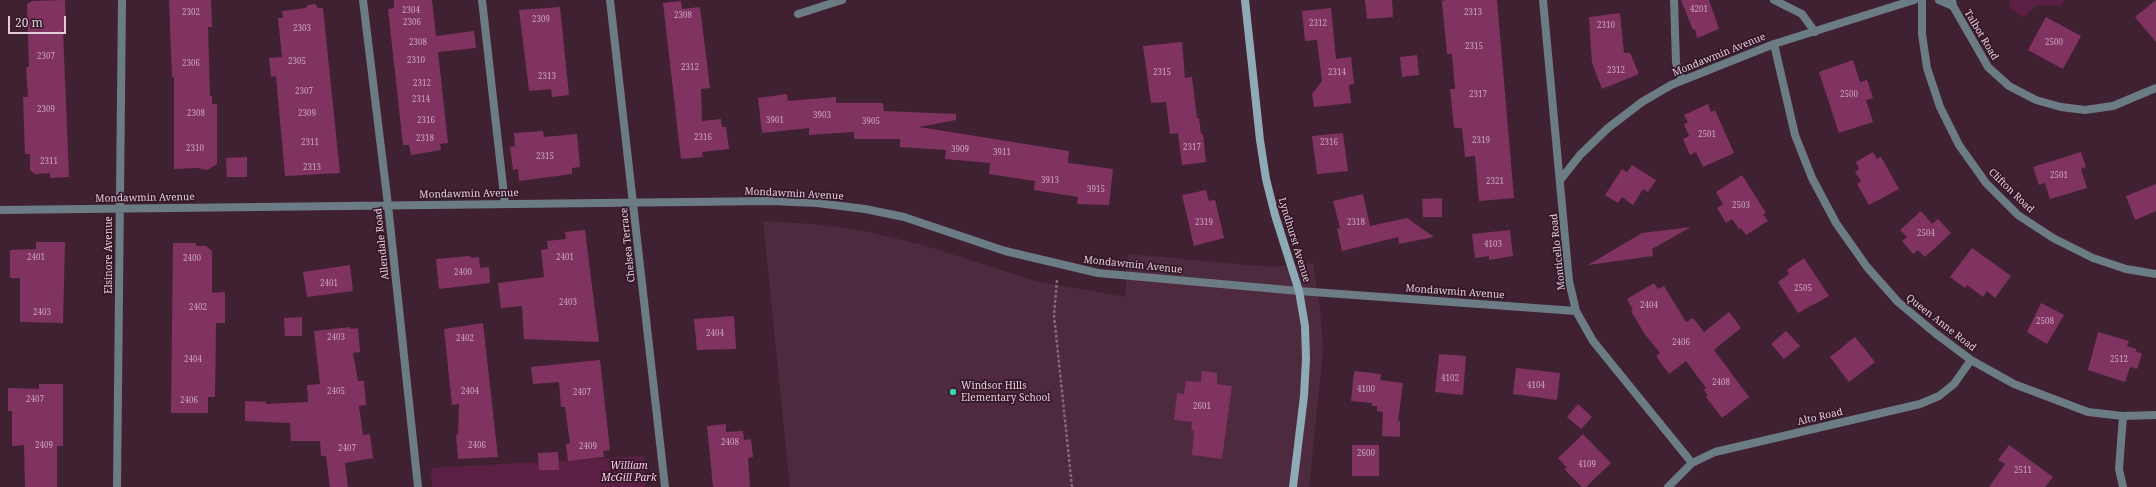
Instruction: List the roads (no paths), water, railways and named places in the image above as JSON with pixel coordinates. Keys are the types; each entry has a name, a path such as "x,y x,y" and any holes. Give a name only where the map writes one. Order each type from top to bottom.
{"street":[{"name":"Elsinore Avenue","path":"117,487 122,0"},
{"name":"Allendale Road","path":"363,0 388,205 418,487"},
{"path":"482,0 505,204"},
{"name":"Chelsea Terrace","path":"610,0 665,487"},
{"path":"798,14 842,0"},
{"name":"Lyndhurst Avenue","path":"1245,0 1260,140 1266,180 1275,215 1299,291 1305,326 1306,359 1304,396 1293,487"},
{"name":"Monticello Road","path":"1543,0 1561,178 1569,281 1576,311 1593,341 1692,464"},
{"path":"1674,0 1676,63 1682,80"},
{"path":"1774,0 1802,14 1815,32"},
{"name":"Mondawmin Avenue","path":"1561,178 1580,155 1620,119 1642,102 1682,80 1774,44 1914,0"},
{"name":"Clifton Road","path":"1922,0 1922,34 1927,68 1938,101 1959,145 1986,183 2018,215 2053,238 2093,258 2126,269 2156,274"},
{"path":"1939,0 1952,3"},
{"name":"Talbot Road","path":"1952,3 1988,67 2009,86 2036,100 2061,107 2085,110 2113,106 2156,88"},
{"name":"Queen Anne Road","path":"1774,44 1795,135 1812,178 1836,223 1867,267 1898,302 1935,333 1971,360 2014,384 2055,401 2088,412 2123,416 2156,415"},
{"name":"Mondawmin Avenue","path":"0,210 772,201 865,209 904,217 1005,252 1098,273 1299,291 1576,311"},
{"name":"Alto Road","path":"1668,487 1692,464 1715,452 1920,404 1939,396 1954,384 1971,360"},
{"path":"2123,416 2119,463 2123,487"}],"place":[{"name":"Windsor Hills Elementary School","path":"953,392"}],"park label":[{"name":"William McGill Park","path":"629,472"}]}
